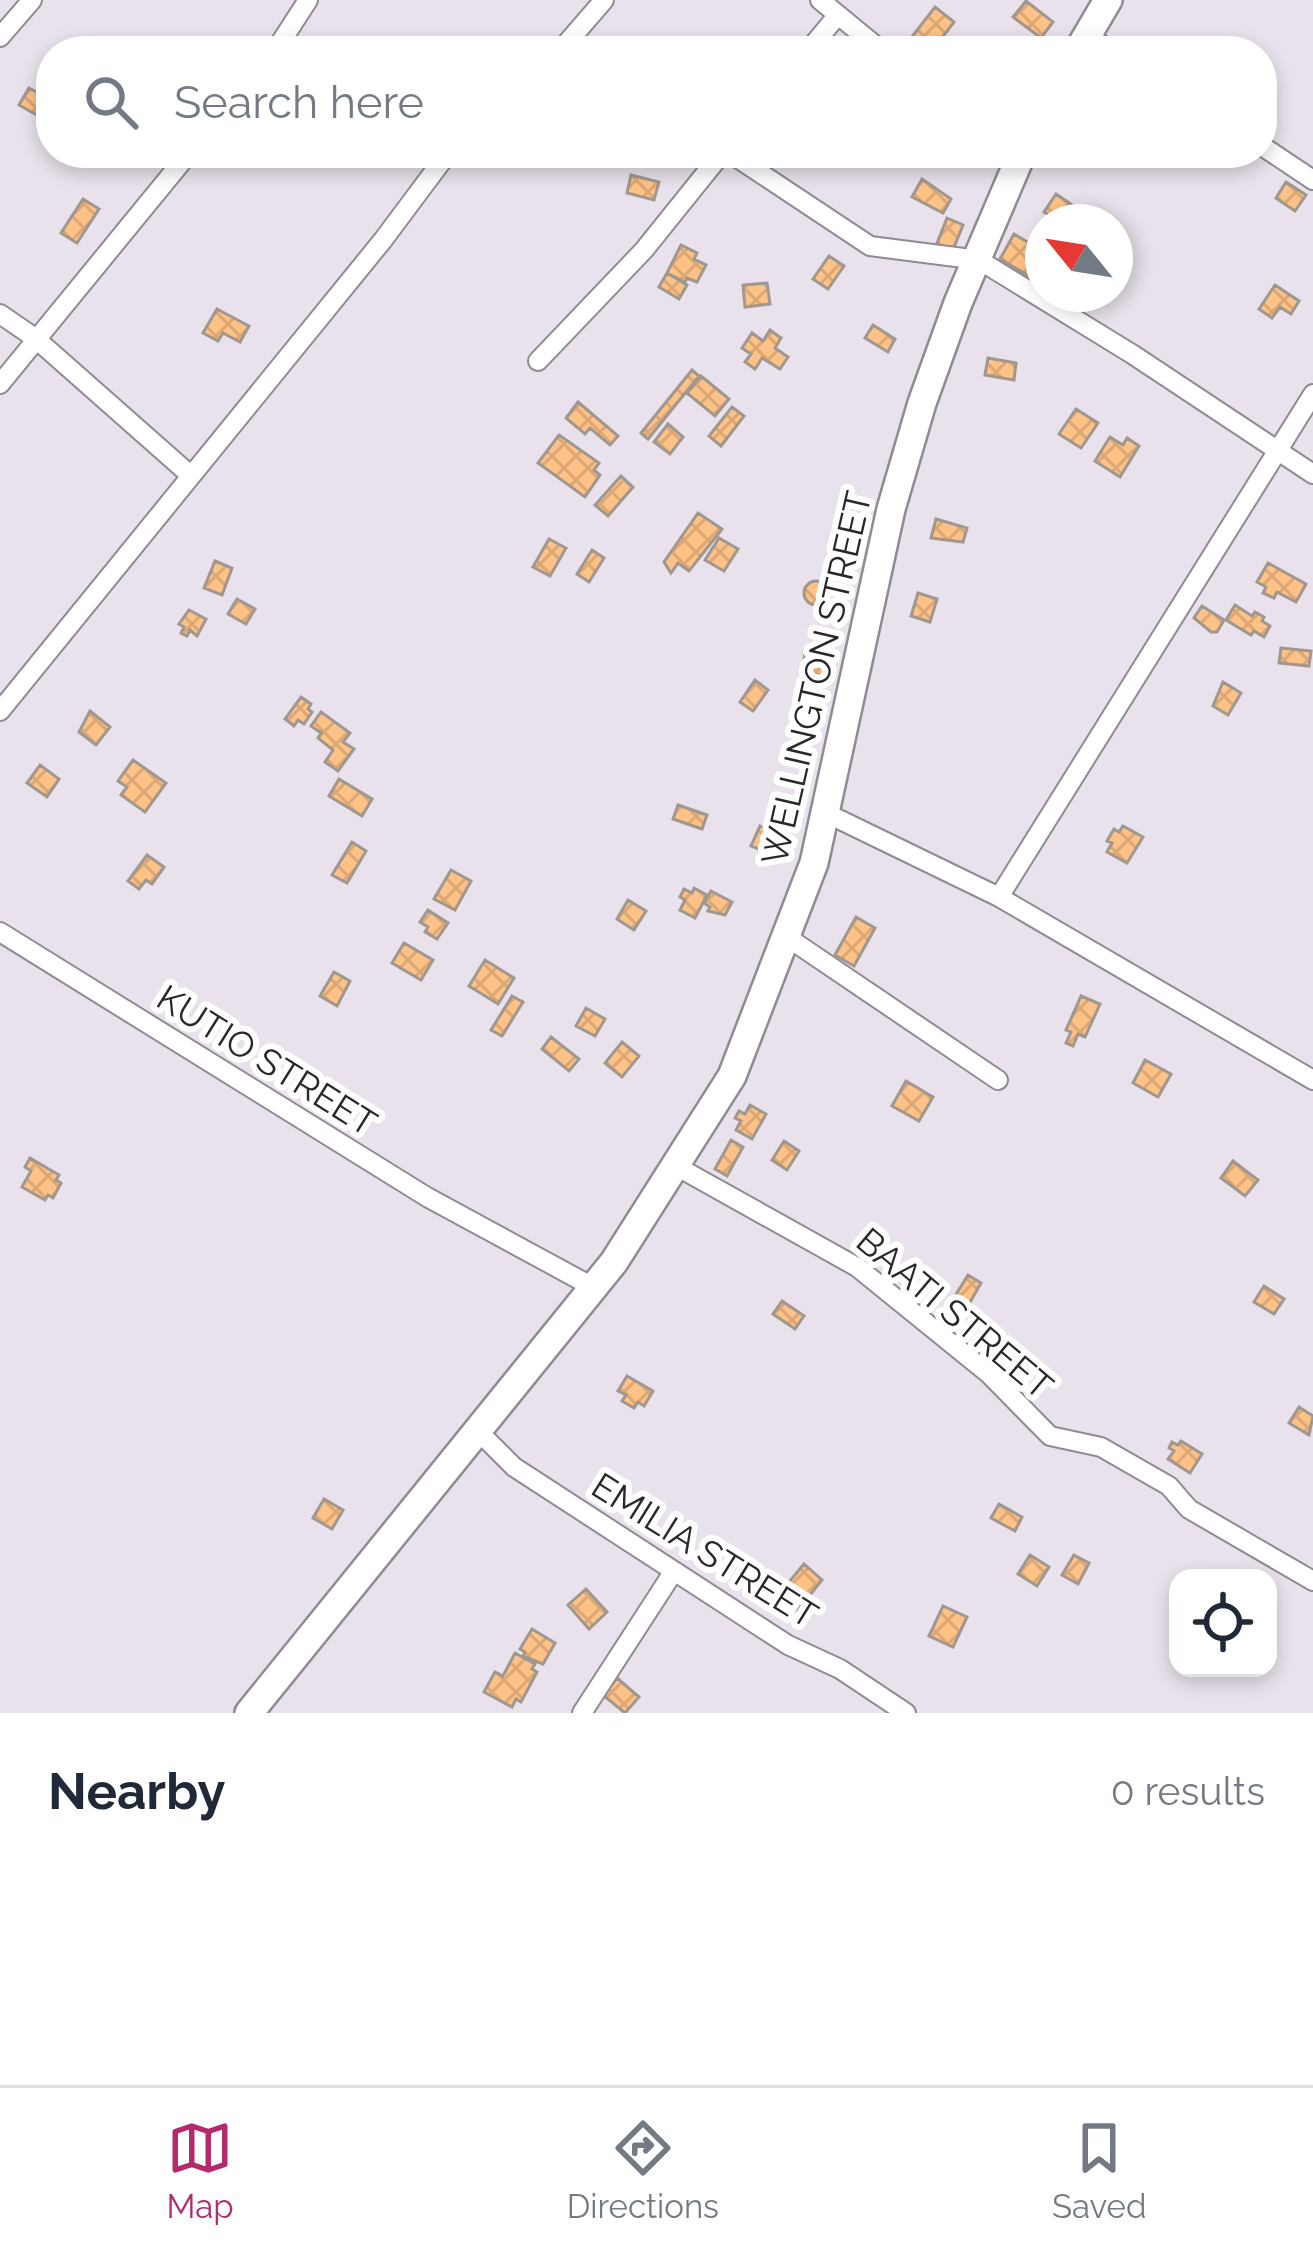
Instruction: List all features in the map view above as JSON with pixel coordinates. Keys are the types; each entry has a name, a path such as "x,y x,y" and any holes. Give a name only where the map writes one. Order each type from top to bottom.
{"main road":[{"path":"1086,36 1108,0"},
{"name":"WELLINGTON STREET","path":"249,1713 614,1262 732,1076 814,863 891,509 922,403 958,303 1016,168"}],"street":[{"path":"0,37 32,0"},
{"path":"284,36 308,0"},
{"path":"573,36 604,0"},
{"path":"820,0 863,36"},
{"path":"821,36 838,16"},
{"path":"1277,156 1313,180"},
{"path":"0,384 177,168"},
{"path":"0,711 437,168"},
{"path":"538,361 644,250 713,168"},
{"path":"749,168 870,246 979,260 1313,474"},
{"path":"0,314 35,338 189,474"},
{"path":"999,897 1313,394"},
{"path":"826,813 999,897 1313,1080"},
{"name":"KUTIO STREET","path":"0,932 427,1197 591,1286"},
{"path":"784,935 998,1080"},
{"name":"BAATI STREET","path":"676,1166 857,1267 989,1374 1050,1436 1101,1447 1169,1486 1189,1509 1313,1581"},
{"name":"EMILIA STREET","path":"478,1430 514,1467 788,1645 840,1669 906,1713"},
{"path":"582,1713 674,1571"}],"building":[{"path":"1026,1 1053,22 1038,36 1013,17"},
{"path":"935,7 954,22 943,36 913,36"},
{"path":"29,88 36,92 36,115 19,105"},
{"path":"631,175 659,182 654,200 627,193"},
{"path":"922,179 951,199 943,213 912,197"},
{"path":"1286,182 1306,195 1295,211 1276,198"},
{"path":"1056,194 1071,204 1049,204"},
{"path":"83,199 99,209 77,243 61,233"},
{"path":"947,218 963,225 952,252 936,246"},
{"path":"1014,234 1025,240 1025,274 1000,259"},
{"path":"681,245 697,253 694,259 706,265 697,282 667,273"},
{"path":"829,256 844,266 828,289 813,279"},
{"path":"667,273 687,285 679,299 659,287"},
{"path":"767,283 770,304 745,307 743,285"},
{"path":"1275,285 1299,301 1291,314 1280,307 1272,318 1259,309"},
{"path":"217,309 249,326 240,342 223,333 218,341 203,333"},
{"path":"873,325 895,339 888,352 865,338"},
{"path":"770,330 781,338 775,348 788,357 780,369 762,358 755,369 745,362 751,354 742,348 752,333 763,341"},
{"path":"988,358 1016,363 1014,380 985,375"},
{"path":"692,370 699,376 648,439 641,433"},
{"path":"701,376 729,399 715,416 687,393"},
{"path":"578,402 618,436 610,445 590,428 585,434 566,418"},
{"path":"732,407 744,416 721,446 709,436"},
{"path":"1076,409 1098,423 1081,448 1059,434"},
{"path":"668,424 683,437 670,454 654,442"},
{"path":"559,435 599,463 594,470 600,475 585,497 538,463"},
{"path":"1110,437 1123,445 1127,438 1139,446 1120,477 1095,461"},
{"path":"621,476 633,487 608,516 595,505"},
{"path":"698,513 722,529 689,571 678,563 671,573 664,562"},
{"path":"936,519 967,528 963,542 931,538"},
{"path":"719,538 738,549 724,571 705,560"},
{"path":"549,539 566,548 550,576 533,567"},
{"path":"592,550 604,558 589,582 577,574"},
{"path":"215,561 232,568 222,595 204,588"},
{"path":"1268,563 1306,584 1296,602 1277,592 1274,598 1263,593 1266,587 1257,582"},
{"path":"816,581 825,584 825,602 816,605 807,602 804,593 807,584"},
{"path":"918,593 937,599 930,622 911,616"},
{"path":"237,599 255,609 246,624 228,614"},
{"path":"1235,605 1252,616 1255,612 1264,617 1262,621 1270,626 1264,637 1226,620"},
{"path":"1202,606 1224,620 1217,632 1194,618"},
{"path":"189,610 206,619 197,636 190,630 187,636 181,633 184,627 179,624"},
{"path":"1281,648 1311,651 1309,666 1279,663"},
{"path":"805,650 828,652 826,676 811,674 813,662 804,661"},
{"path":"755,680 768,690 753,711 740,702"},
{"path":"1223,682 1241,693 1228,715 1213,706"},
{"path":"301,697 311,704 312,712 304,724 298,720 294,726 285,719"},
{"path":"90,711 110,727 96,745 79,732"},
{"path":"321,712 350,733 343,742 354,749 338,771 325,762 333,750 311,726"},
{"path":"133,760 166,783 145,812 121,795 127,787 118,781"},
{"path":"40,765 59,779 47,797 27,783"},
{"path":"339,779 372,799 362,816 329,796"},
{"path":"678,805 707,815 702,829 673,819"},
{"path":"760,826 777,834 769,853 751,846"},
{"path":"1123,826 1143,837 1127,863 1107,852 1114,829 1119,832"},
{"path":"352,842 366,851 347,883 332,875"},
{"path":"147,855 164,867 152,884 146,880 139,889 128,881"},
{"path":"451,870 471,881 455,910 434,899"},
{"path":"694,888 707,895 695,918 680,910 684,889 692,893"},
{"path":"711,891 732,902 725,915 708,911 704,903"},
{"path":"628,900 646,911 634,930 617,919"},
{"path":"428,910 448,923 437,939 420,922"},
{"path":"856,917 875,928 854,966 835,955"},
{"path":"404,943 433,960 421,980 392,963"},
{"path":"485,960 514,978 498,1004 469,986"},
{"path":"334,972 350,981 337,1006 320,996"},
{"path":"512,996 523,1002 502,1036 491,1030"},
{"path":"1081,996 1100,1004 1085,1037 1078,1034 1073,1046 1066,1043 1071,1032 1066,1030"},
{"path":"586,1008 605,1019 595,1036 576,1026"},
{"path":"551,1037 579,1059 569,1071 542,1049"},
{"path":"622,1042 639,1056 622,1077 605,1063"},
{"path":"1145,1060 1171,1074 1158,1097 1133,1083"},
{"path":"906,1081 933,1097 919,1121 892,1106"},
{"path":"750,1105 766,1114 752,1139 736,1130 741,1121 735,1118"},
{"path":"731,1140 743,1147 727,1176 715,1169"},
{"path":"784,1141 799,1151 787,1170 772,1160"},
{"path":"30,1158 59,1175 56,1180 61,1183 53,1198 48,1195 45,1200 22,1187 31,1171 25,1167"},
{"path":"1233,1161 1258,1180 1245,1196 1221,1178"},
{"path":"968,1275 981,1283 969,1304 955,1296"},
{"path":"1264,1286 1284,1299 1274,1314 1254,1302"},
{"path":"782,1301 804,1316 795,1329 773,1314"},
{"path":"627,1376 653,1391 644,1406 638,1402 634,1408 622,1401 626,1395 618,1391"},
{"path":"1299,1407 1313,1416 1309,1435 1289,1423"},
{"path":"1181,1441 1202,1454 1190,1473 1168,1459 1174,1451 1169,1448 1172,1442 1178,1445"},
{"path":"324,1499 343,1510 332,1529 313,1518"},
{"path":"999,1504 1022,1517 1015,1531 991,1518"},
{"path":"1030,1555 1049,1567 1037,1586 1018,1574"},
{"path":"1074,1555 1089,1563 1078,1584 1062,1575"},
{"path":"804,1564 822,1580 798,1610 779,1594"},
{"path":"586,1589 607,1612 589,1629 568,1605"},
{"path":"943,1606 967,1617 953,1647 929,1636"},
{"path":"532,1629 555,1643 543,1664 523,1656 520,1649"},
{"path":"515,1653 535,1664 532,1669 537,1672 521,1702 516,1699 512,1707 484,1692 495,1672 503,1676"},
{"path":"617,1678 639,1697 625,1713 603,1695"}]}
